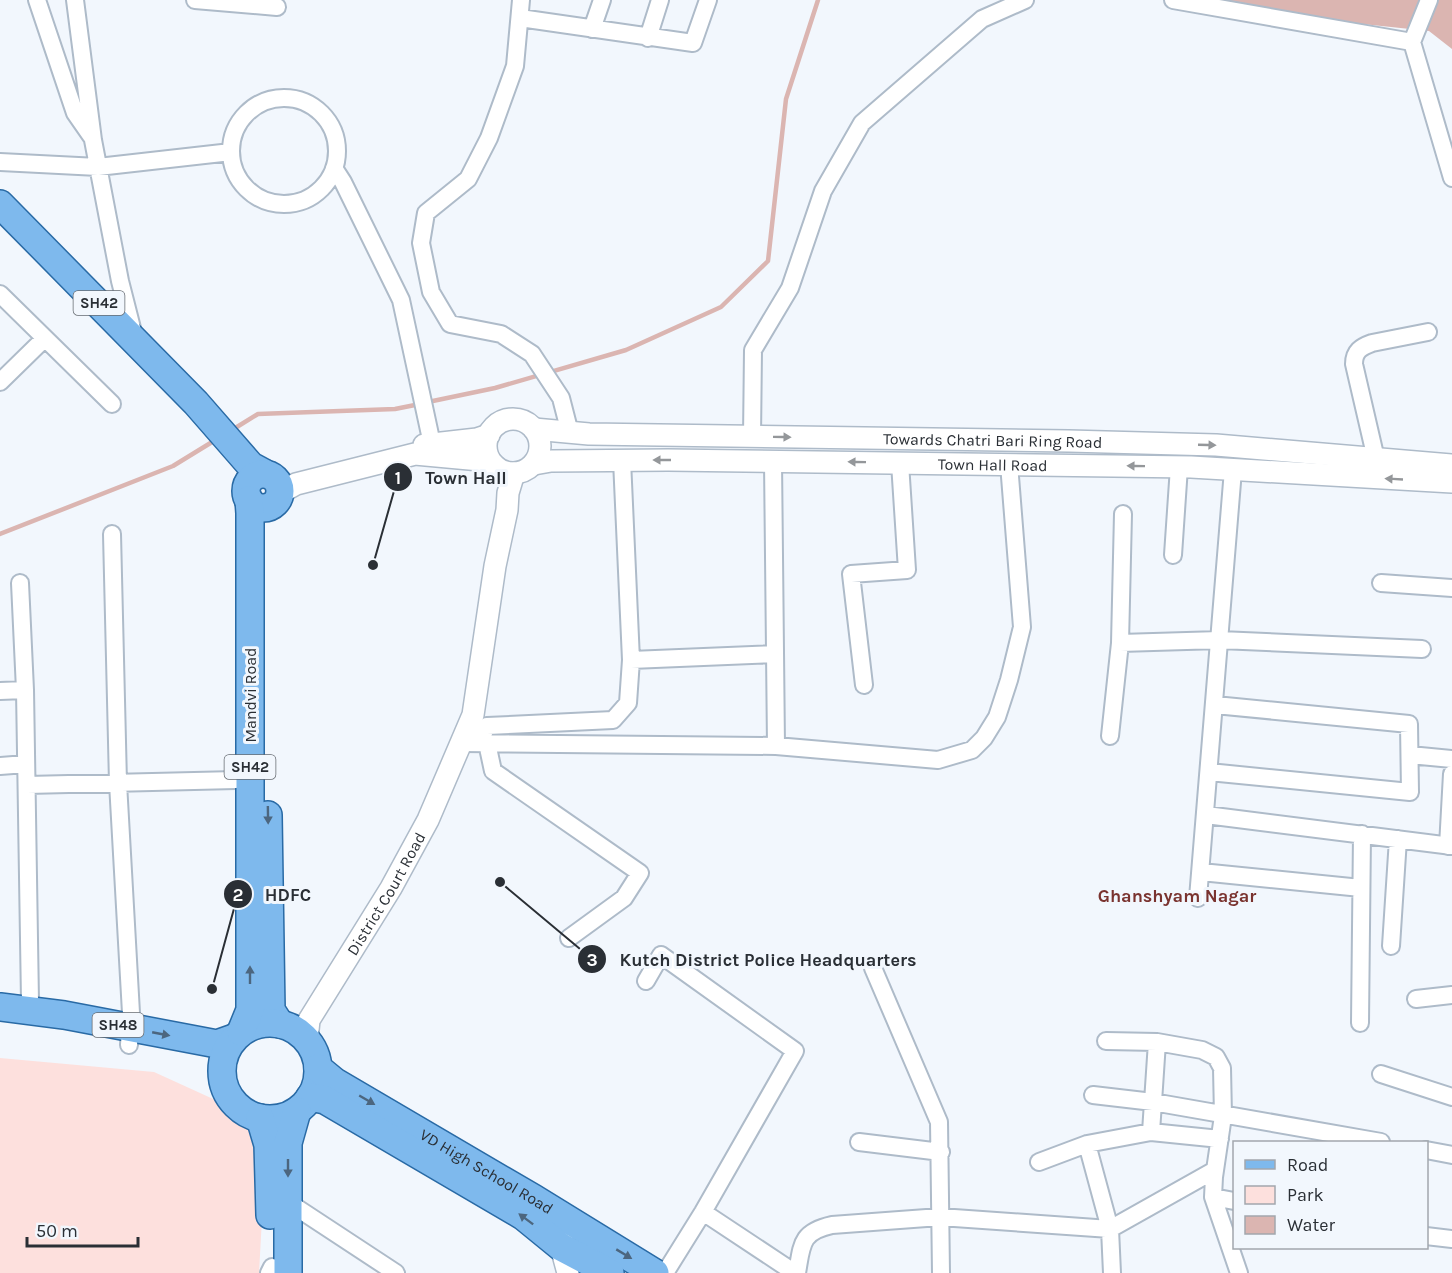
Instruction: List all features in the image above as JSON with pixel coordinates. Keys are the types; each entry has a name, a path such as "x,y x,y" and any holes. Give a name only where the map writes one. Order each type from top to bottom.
{"main road":[{"name":"SH42","path":"0,204 135,339 190,408 259,485"},
{"name":"SH42","path":"0,229 190,408"},
{"name":"Mandvi Road","path":"259,485 264,517 271,1010 297,1028"},
{"name":"Mandvi Road","path":"238,1035 250,1010 250,513 259,485"},
{"name":"SH48","path":"0,1007 64,1015 210,1062 222,1076"},
{"path":"275,1272 288,1202 288,1143 304,1104 315,1088 318,1068 316,1058 297,1028 260,1023 238,1035 224,1056 222,1076 228,1095 234,1103 241,1110 260,1118 279,1118 304,1104"},
{"name":"SH48","path":"0,1024 217,1044 238,1035"},
{"name":"VD High School Road","path":"318,1068 572,1250 655,1273"},
{"name":"VD High School Road","path":"304,1104 325,1100 523,1216 610,1273"},
{"path":"260,1118 268,1145 275,1272"}],"street":[{"path":"37,0 75,112 93,140"},
{"path":"75,0 93,140 120,280 135,339"},
{"path":"195,0 277,7"},
{"path":"521,0 515,66 489,138 468,178 426,213 421,243 431,292 450,324 501,334 532,354 561,398 570,433"},
{"path":"592,29 602,0"},
{"path":"648,38 660,0"},
{"path":"520,18 693,43 708,0"},
{"path":"752,437 753,350 790,288 823,190 862,123 982,19 1025,0"},
{"path":"1173,0 1412,42"},
{"path":"1429,0 1412,42 1452,178"},
{"path":"290,98 310,104 332,126 337,147 334,168 324,187 306,200 286,204 274,203 252,193 237,175 231,152 236,129 250,110 269,99 290,98"},
{"path":"0,162 98,167 231,152"},
{"path":"334,168 401,300 432,444"},
{"path":"0,294 112,404"},
{"path":"1376,459 1354,364 1356,352 1372,343 1428,332"},
{"path":"0,382 45,338"},
{"path":"259,485 412,447 477,439 489,435 499,423 506,420 522,420 534,429 538,436 540,451 511,468 487,450 489,435"},
{"name":"Towards Chatri Bari Ring Road","path":"534,429 570,433 1216,445 1452,465"},
{"name":"Town Hall Road","path":"259,485 296,484 415,454 480,460 511,468 550,461 622,460 1009,464 1179,467 1452,482"},
{"path":"471,748 487,726 613,720 628,703 631,660 622,460"},
{"path":"773,461 776,746"},
{"path":"864,685 851,574 907,570 900,463"},
{"path":"471,748 776,746 938,760 972,750 984,738 997,717 1022,627 1009,464"},
{"path":"1173,555 1179,467"},
{"name":"District Court Road","path":"297,1028 391,888 471,748 484,564 496,508 511,468"},
{"path":"1198,898 1233,470"},
{"path":"1110,736 1120,643 1123,514"},
{"path":"112,534 118,783 130,1036"},
{"path":"20,583 25,690 30,1001"},
{"path":"1381,583 1452,588"},
{"path":"1120,643 1220,640 1422,650"},
{"path":"631,660 775,654"},
{"path":"0,691 25,690"},
{"path":"1209,771 1410,792 1410,724 1215,705"},
{"path":"471,748 493,771 640,873 624,898 569,938"},
{"path":"1410,755 1452,759"},
{"path":"0,766 26,764"},
{"path":"1206,815 1450,846 1452,774"},
{"path":"27,785 236,780"},
{"path":"1360,1023 1362,834"},
{"path":"1391,946 1398,839"},
{"path":"1201,872 1361,888"},
{"path":"646,981 661,955 795,1051 703,1212 665,1273"},
{"path":"873,968 939,1122 941,1152 940,1273"},
{"path":"1416,999 1452,995"},
{"path":"1106,1041 1157,1042 1202,1050 1216,1057 1222,1068 1223,1116 1213,1197 1239,1273"},
{"path":"1151,1132 1157,1042"},
{"path":"1381,1074 1452,1097"},
{"path":"1093,1095 1153,1102 1369,1141"},
{"path":"1039,1162 1087,1144 1151,1132 1220,1138"},
{"path":"860,1142 941,1152"},
{"path":"1087,1144 1110,1229 1112,1273"},
{"path":"1428,1150 1452,1155"},
{"path":"703,1212 796,1273 806,1236 831,1225 940,1217 1110,1229 1215,1170"},
{"path":"1213,1197 1233,1201"},
{"path":"288,1202 396,1273"},
{"path":"1428,1236 1452,1239"}],"green space":[{"path":"0,1058 154,1072 222,1103 250,1132 263,1200 259,1273 0,1273"}],"water":[{"path":"1220,0 1452,0 1452,49 1429,31 1221,9"}],"waterway":[{"path":"428,402 495,388 626,350 721,307 768,261 786,99 818,0"},
{"path":"232,430 258,414 395,409 420,404"},
{"path":"0,534 173,466 217,439"}],"place":[{"name":"Town Hall","path":"373,565"},
{"name":"Kutch District Police Headquarters","path":"500,882"},
{"name":"HDFC","path":"212,989"}],"district":[{"name":"Ghanshyam Nagar","path":"1177,896"}]}
